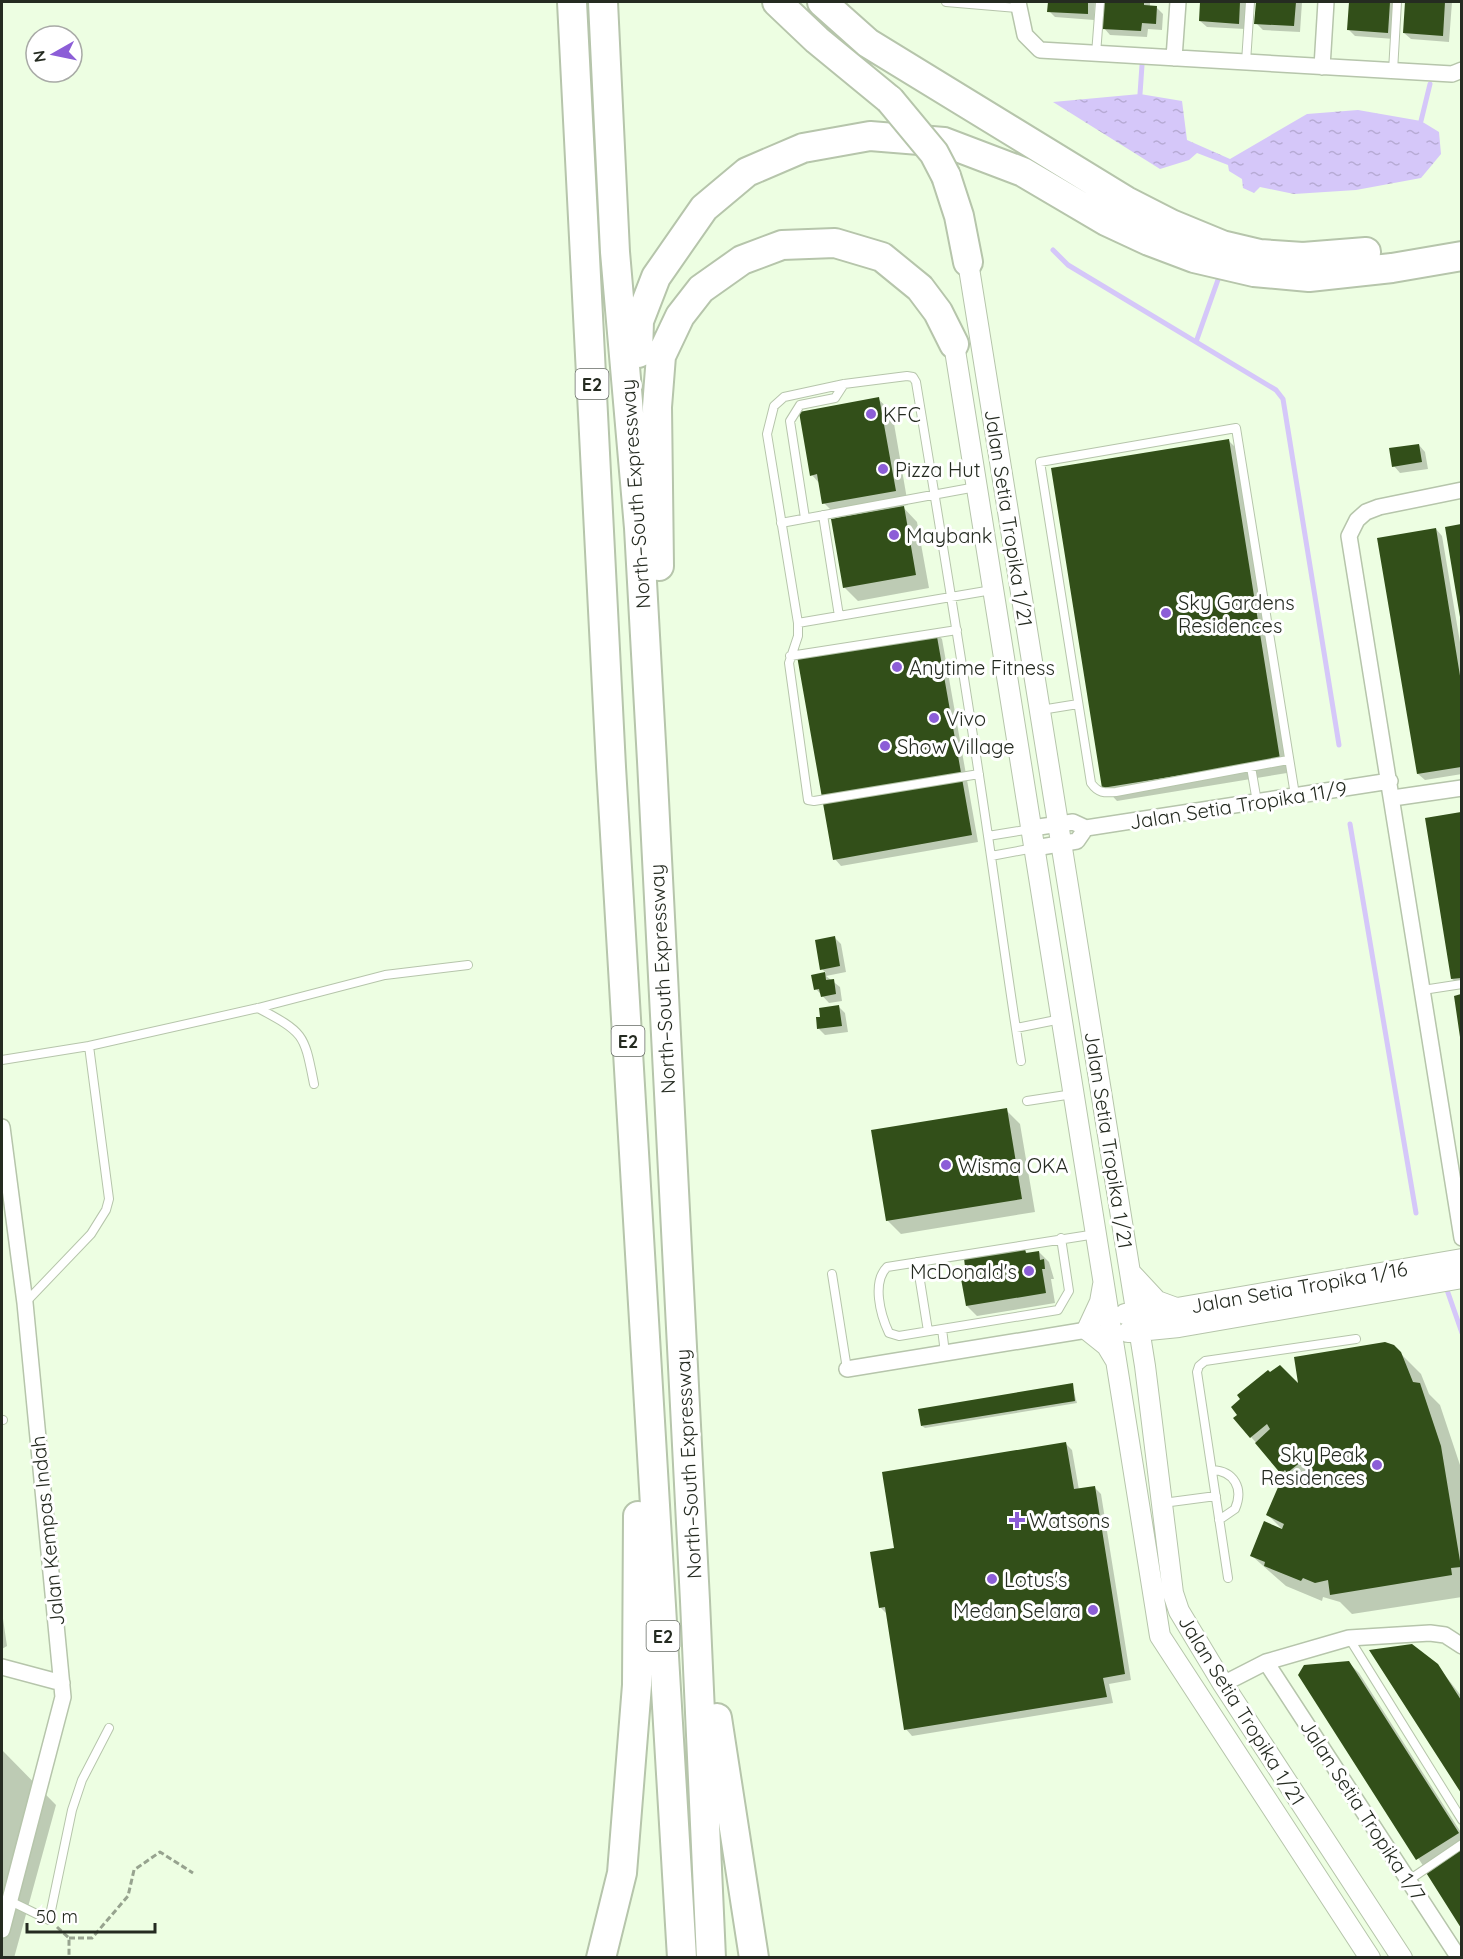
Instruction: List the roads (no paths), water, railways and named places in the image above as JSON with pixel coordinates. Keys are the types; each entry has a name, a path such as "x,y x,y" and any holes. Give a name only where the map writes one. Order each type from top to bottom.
{"highway":[{"name":"North–South Expressway","path":"572,2 611,768 681,1958"},
{"name":"North–South Expressway","path":"603,2 615,252 639,528 652,761 696,1601 711,1958"},
{"path":"777,2 818,40 890,100 934,153 946,176 959,216 968,262"},
{"path":"822,2 868,43 1008,130 1126,201 1171,224 1222,245 1260,254 1303,257 1388,250 1461,239"},
{"path":"639,528 639,321 656,276 704,208 747,172 803,148 870,136 944,142 1023,172 1149,242 1194,258 1254,272 1310,277 1392,268 1461,256"},
{"path":"652,761 660,619 657,407 662,356 680,316 701,290 742,260 782,245 835,243 882,257 920,288 938,312 954,344"},
{"path":"601,1958 622,1873 637,1685 639,1468 644,1314"},
{"path":"696,1601 754,1958"}],"street":[{"path":"1174,58 1178,2"},
{"path":"1322,67 1326,2"},
{"path":"1017,5 1025,35 1040,50 1452,74 1461,70"},
{"name":"Jalan Setia Tropika 1/21","path":"968,262 1145,1366 1173,1593 1179,1611 1223,1684 1402,1958"},
{"name":"Jalan Setia Tropika 1/21","path":"954,344 1098,1234 1160,1636 1370,1958"},
{"path":"1461,490 1379,507 1366,512 1349,536 1459,1196 1461,1238"},
{"name":"Jalan Setia Tropika 11/9","path":"1086,828 1390,781"},
{"path":"1393,798 1461,788"},
{"path":"1032,828 1073,822 1086,828 1077,841 1035,848"},
{"name":"Jalan Kempas Indah","path":"2,1127 26,1304 63,1697 2,1930"},
{"name":"Jalan Setia Tropika 1/16","path":"1178,1317 1461,1259"},
{"path":"1130,1272 1157,1301 1178,1317 1159,1338 1145,1366"},
{"name":"Jalan Setia Tropika 1/16","path":"1112,1325 1461,1278"},
{"path":"1087,1330 1100,1302 1104,1280"},
{"path":"847,1369 1112,1325"},
{"path":"1087,1330 1107,1346 1118,1363"},
{"path":"1223,1684 1266,1662 1349,1638 1430,1633 1445,1635 1461,1646"},
{"name":"Jalan Setia Tropika 1/7","path":"1266,1662 1459,1958"},
{"path":"2,1667 62,1683"}],"lane":[{"path":"946,2 1017,5"},
{"path":"1096,54 1100,2"},
{"path":"1246,62 1250,2"},
{"path":"1393,71 1397,2"},
{"path":"979,774 808,800 790,656 798,636 798,623 766,434 774,406 784,397 844,384 907,376 913,377 916,382 952,597 979,774 1021,1061"},
{"path":"805,518 790,421 800,405 835,398 844,384"},
{"path":"1288,760 1116,792 1099,791 1091,783 1040,462 1236,428 1295,795"},
{"path":"781,523 977,486"},
{"path":"823,515 839,616"},
{"path":"798,623 994,589"},
{"path":"790,656 957,630"},
{"path":"1040,710 1078,704"},
{"path":"1251,767 1257,802"},
{"path":"988,836 1032,828"},
{"path":"991,856 1035,848"},
{"path":"2,1060 89,1046 258,1008 386,975 468,965"},
{"path":"1423,990 1461,984"},
{"path":"258,1008 291,1028 305,1042 314,1084"},
{"path":"1016,1028 1063,1018"},
{"path":"26,1304 91,1234 106,1210 109,1199 89,1046"},
{"path":"1027,1101 1075,1094"},
{"path":"1062,1238 1069,1291 1058,1310 899,1336 889,1333 885,1324 878,1286 879,1275 888,1266 1062,1238 1098,1234"},
{"path":"917,1262 928,1331"},
{"path":"832,1274 847,1369"},
{"path":"942,1329 945,1353"},
{"path":"1228,1578 1197,1372 1198,1366 1205,1361 1356,1339"},
{"path":"1212,1470 1227,1473 1233,1479 1239,1493 1235,1509 1219,1520"},
{"path":"1162,1503 1216,1496"},
{"path":"1349,1638 1461,1820"},
{"path":"10,1901 49,1920 72,1810 82,1780 109,1728"},
{"path":"1409,1880 1461,1844"}],"water":[{"path":"1140,94 1182,101 1187,140 1230,159 1307,114 1358,110 1421,121 1439,132 1441,154 1421,178 1356,190 1294,194 1260,187 1254,193 1243,188 1242,179 1229,171 1228,165 1197,153 1189,160 1160,169 1053,102"}],"waterway":[{"path":"1140,94 1142,65"},
{"path":"1421,121 1430,84"},
{"path":"1053,250 1068,265 1276,390 1283,399 1339,745"},
{"path":"1196,342 1220,274"},
{"path":"1350,824 1416,1213"},
{"path":"1446,1287 1462,1333"}],"place":[{"name":"KFC","path":"871,414"},
{"name":"Pizza Hut","path":"883,469"},
{"name":"Maybank","path":"894,535"},
{"name":"Sky Gardens Residences","path":"1166,613"},
{"name":"Anytime Fitness","path":"897,667"},
{"name":"Vivo","path":"934,718"},
{"name":"Show Village","path":"885,746"},
{"name":"Wisma OKA","path":"946,1165"},
{"name":"McDonald's","path":"1029,1271"},
{"name":"Sky Peak Residences","path":"1377,1465"},
{"name":"Watsons","path":"1017,1520"},
{"name":"Lotus's","path":"992,1579"},
{"name":"Medan Selara","path":"1093,1610"}]}
